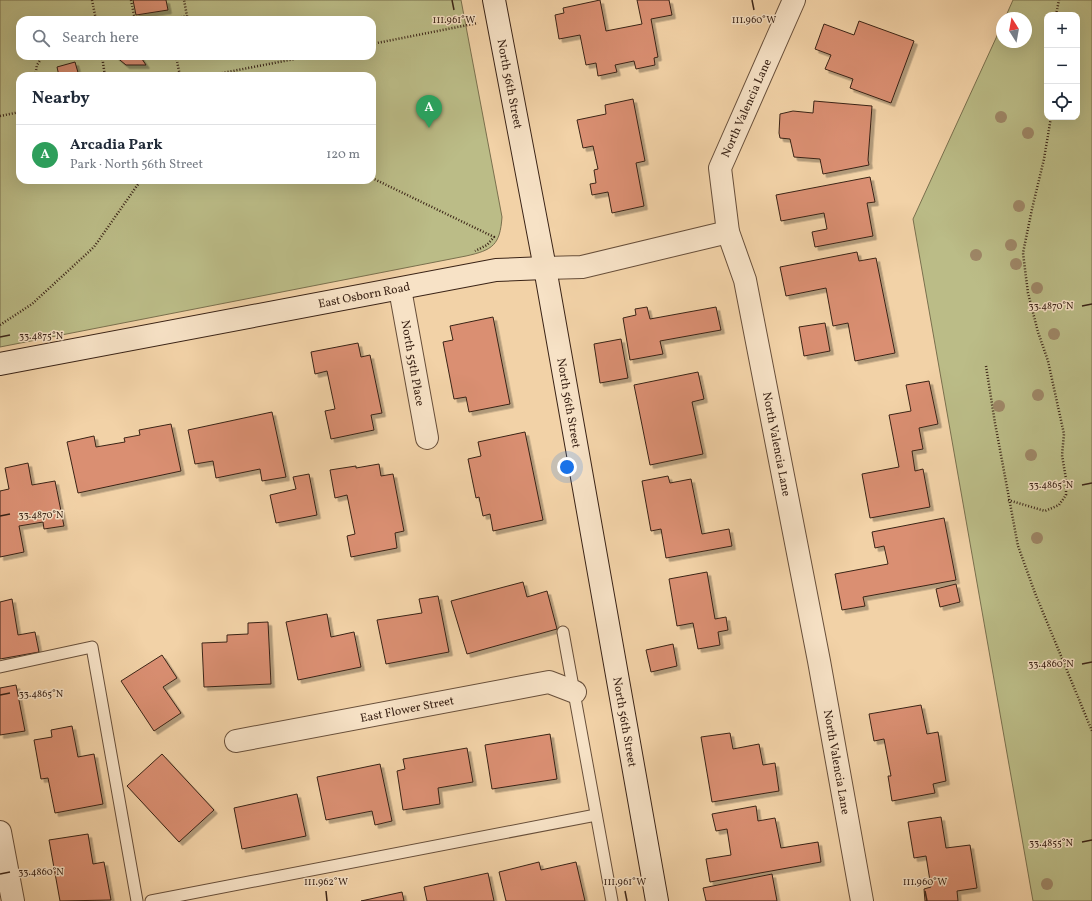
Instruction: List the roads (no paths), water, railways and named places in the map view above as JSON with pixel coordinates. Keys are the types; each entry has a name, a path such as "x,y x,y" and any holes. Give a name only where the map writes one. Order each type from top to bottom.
{"street":[{"name":"North Valencia Lane","path":"794,0 720,168 728,232 745,280 819,661 862,901"},
{"name":"North 56th Street","path":"496,10 545,268 657,901"},
{"name":"East Osborn Road","path":"0,364 496,270 582,267 728,232"},
{"name":"North 55th Place","path":"400,289 427,438"},
{"name":"East Flower Street","path":"236,741 549,682 575,692"},
{"path":"0,832 13,901"}],"lane":[{"path":"563,632 612,901"},
{"path":"0,666 92,648 137,901"},
{"path":"151,901 596,814"}],"place":[{"name":"Arcadia Park","path":"429,128"}]}
